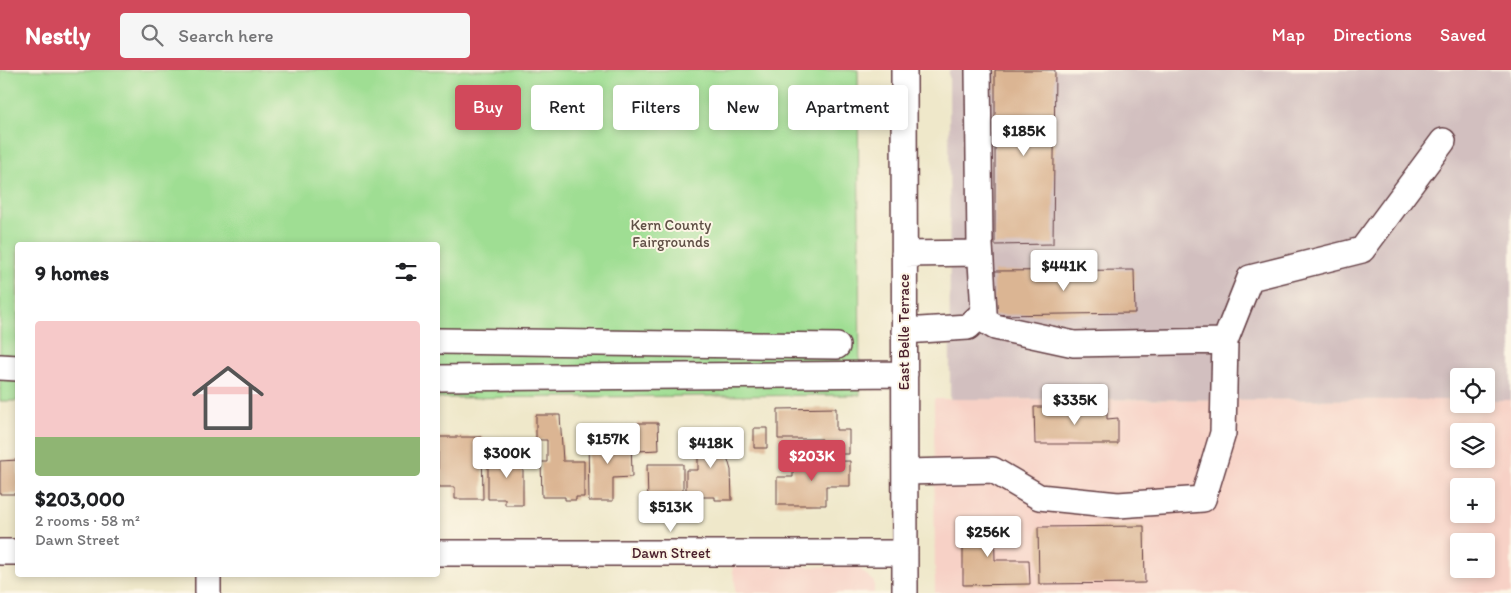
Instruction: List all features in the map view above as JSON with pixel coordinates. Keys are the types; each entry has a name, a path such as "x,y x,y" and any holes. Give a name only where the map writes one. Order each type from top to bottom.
{"street":[{"name":"East Belle Terrace","path":"904,70 905,593"},
{"path":"904,331 968,328 984,312 980,253 978,70"},
{"path":"905,472 993,470 1039,497 1118,505 1203,499 1223,433 1226,341 1250,278 1362,250 1443,142"},
{"path":"904,254 980,253"},
{"path":"978,317 995,326 1074,344 1226,341"},
{"path":"440,341 837,346"},
{"path":"0,368 15,368"},
{"path":"440,378 905,374"},
{"path":"0,552 15,552"},
{"name":"Dawn Street","path":"440,553 905,554"},
{"path":"208,577 208,593"}],"shaded area":[{"path":"949,70 1511,70 1511,400 1495,400 1495,368 1450,368 1450,400 950,399"},
{"path":"934,399 1450,400 1450,413 1495,413 1495,400 1511,400 1511,593 935,593"},
{"path":"732,566 858,567 874,582 874,593 735,593"}],"green space":[{"name":"Kern County Fairgrounds","path":"0,70 858,70 858,85 788,85 788,130 858,130 860,395 440,398 440,242 15,242 15,401 0,401"}],"building":[{"path":"995,70 1055,70 1053,244 995,245"},
{"path":"1134,270 1135,313 994,315 994,271"},
{"path":"1034,407 1107,407 1107,419 1118,418 1118,444 1035,444"},
{"path":"836,408 836,430 849,430 849,454 822,454 822,439 778,439 778,409"},
{"path":"536,415 560,415 563,461 584,461 584,497 576,497 576,500 565,500 565,497 542,497 541,462 547,462 547,440 536,440"},
{"path":"637,423 658,423 659,450 637,451"},
{"path":"754,428 767,428 767,448 754,448"},
{"path":"698,433 727,433 732,500 715,500 715,497 686,497 686,470 698,470"},
{"path":"588,436 631,436 632,477 613,478 613,501 589,501"},
{"path":"440,437 482,437 483,499 455,499 455,487 440,487"},
{"path":"523,453 523,505 505,505 505,499 488,499 488,459 509,459 509,454"},
{"path":"15,460 15,494 0,494 0,461"},
{"path":"850,461 850,486 826,486 826,505 777,505 777,477 793,477 793,462"},
{"path":"647,464 683,464 683,501 648,501"},
{"path":"963,520 994,520 995,560 1029,560 1030,584 963,585"},
{"path":"1144,526 1145,583 1039,584 1038,527"}]}
